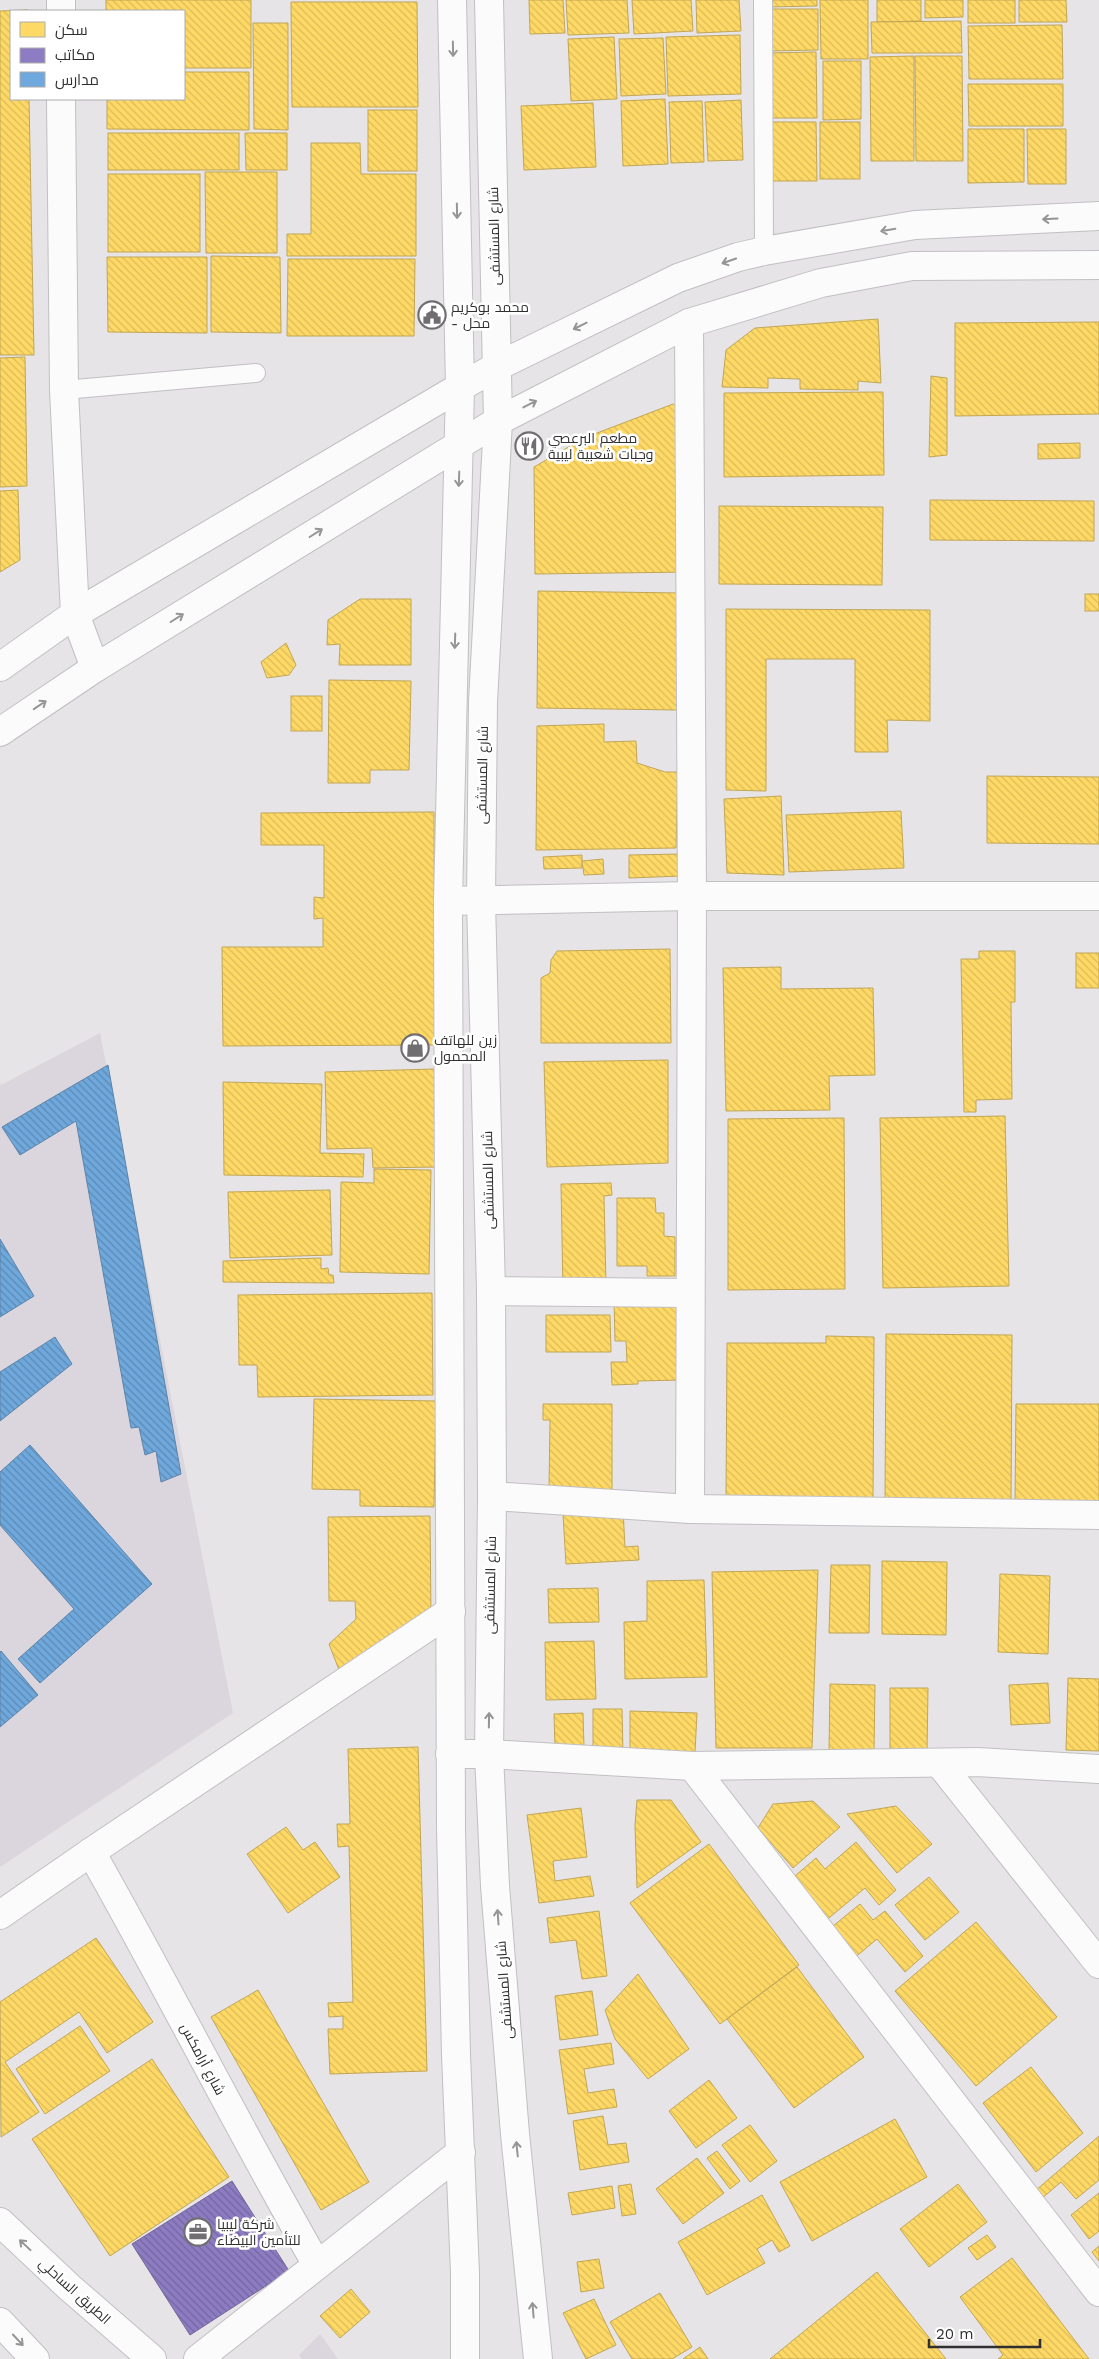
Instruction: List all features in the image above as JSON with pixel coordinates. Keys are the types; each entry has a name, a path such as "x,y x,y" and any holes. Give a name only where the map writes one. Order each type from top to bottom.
{"main road":[{"path":"452,0 460,444 448,900 450,1754 454,1972 465,2273 464,2359"},
{"name":"شارع المستشفى","path":"489,0 498,420 483,702 481,901 491,1291 492,1496 488,1754 495,1886 515,2134 538,2359"},
{"path":"61,100 64,390 76,614 95,668"},
{"path":"0,667 76,614 460,387 496,367 678,278 764,251 915,225 1099,216"},
{"path":"0,732 95,668 498,420 689,323 821,283 912,266 1099,265"},
{"path":"689,323 692,896 690,1509"},
{"path":"448,900 481,901 692,896 1099,896"},
{"path":"491,1291 690,1293"},
{"path":"492,1496 690,1509 1099,1515"},
{"path":"0,1915 91,1852 451,1612"},
{"path":"450,1754 488,1754 692,1766 977,1762 1099,1770"},
{"path":"940,1764 1099,1964"},
{"path":"692,1766 1099,2292"},
{"name":"شارع أرامكس","path":"91,1852 152,1960 260,2165 317,2265"},
{"path":"198,2359 461,2152"},
{"name":"الطريق الساحلي","path":"0,2222 69,2287 152,2359"},
{"path":"0,2322 35,2359"}],"lane":[{"path":"763,0 764,251"},
{"path":"64,390 256,373"}],"shaded area":[{"path":"100,1033 233,1713 0,1867 0,1083 1,1085"},
{"path":"320,2334 338,2359 302,2359 299,2355"}],"building: سكن":[{"path":"106,0 251,0 251,68 185,68 185,10 106,10"},
{"path":"529,0 563,0 565,33 530,34"},
{"path":"566,0 627,0 629,33 568,35"},
{"path":"632,0 691,0 693,31 634,34"},
{"path":"696,0 739,0 741,31 697,33"},
{"path":"767,0 817,0 817,6 767,7"},
{"path":"820,0 868,0 868,59 821,59"},
{"path":"877,0 921,0 921,21 877,22"},
{"path":"925,0 963,0 963,17 925,18"},
{"path":"968,0 1015,0 1015,23 968,23"},
{"path":"1019,0 1066,0 1067,22 1019,22"},
{"path":"291,2 417,2 418,107 292,107"},
{"path":"769,9 818,9 818,50 769,51"},
{"path":"0,11 10,11 10,100 29,100 34,355 0,355"},
{"path":"961,21 962,53 872,53 871,22"},
{"path":"253,23 288,23 288,130 254,129"},
{"path":"1062,25 1063,79 969,79 968,26"},
{"path":"740,35 741,94 668,96 666,37"},
{"path":"614,37 617,99 571,101 568,39"},
{"path":"663,38 666,94 621,96 619,39"},
{"path":"816,52 817,118 768,118 768,53"},
{"path":"914,56 914,161 871,161 870,57"},
{"path":"915,56 962,56 963,161 916,161"},
{"path":"823,61 861,61 861,119 823,120"},
{"path":"185,72 249,72 249,130 107,129 107,100 185,100"},
{"path":"968,84 1063,84 1063,126 969,126"},
{"path":"665,99 668,164 623,166 621,101"},
{"path":"741,100 743,160 708,161 705,102"},
{"path":"702,101 704,162 671,163 669,102"},
{"path":"593,103 596,167 524,170 521,106"},
{"path":"368,110 417,110 417,171 368,171"},
{"path":"769,122 816,122 817,181 769,181"},
{"path":"820,122 860,122 860,179 820,179"},
{"path":"968,129 1024,129 1024,182 968,183"},
{"path":"1027,129 1066,129 1066,184 1028,184"},
{"path":"108,133 239,133 239,170 108,170"},
{"path":"245,133 287,133 287,170 246,170"},
{"path":"311,143 360,143 361,174 416,174 416,256 287,256 287,234 311,234"},
{"path":"205,172 277,172 277,253 206,253"},
{"path":"108,174 200,174 200,252 108,252"},
{"path":"211,256 280,257 281,333 211,332"},
{"path":"107,257 207,257 207,333 108,332"},
{"path":"288,259 415,259 414,336 287,336"},
{"path":"878,319 881,383 858,381 858,390 800,389 800,379 768,378 768,388 722,387 726,350 755,328"},
{"path":"1099,322 1099,414 955,416 955,323"},
{"path":"25,357 27,486 0,487 0,358"},
{"path":"931,376 947,378 947,455 929,457"},
{"path":"883,392 884,475 724,477 724,393"},
{"path":"673,404 688,415 689,572 535,574 534,467 584,438"},
{"path":"1080,443 1080,458 1038,459 1038,444"},
{"path":"18,490 20,560 0,572 0,491"},
{"path":"930,500 1094,501 1094,541 930,540"},
{"path":"719,506 883,507 882,585 719,584"},
{"path":"538,591 681,593 679,710 537,708"},
{"path":"1085,594 1099,594 1099,611 1085,611"},
{"path":"360,599 411,599 411,665 339,665 340,644 327,645 328,620"},
{"path":"726,609 930,610 930,721 887,720 888,752 855,752 855,659 766,659 766,791 726,790"},
{"path":"286,643 296,665 289,675 267,678 261,662"},
{"path":"329,680 411,681 409,770 370,770 370,783 328,783"},
{"path":"291,696 322,696 322,731 291,731"},
{"path":"604,724 604,742 636,741 637,763 665,772 678,772 676,848 536,850 537,726"},
{"path":"987,776 1099,777 1099,844 987,843"},
{"path":"781,796 784,875 727,873 724,799"},
{"path":"901,811 904,868 789,872 786,815"},
{"path":"434,812 435,1045 223,1046 222,947 323,947 323,918 314,919 314,897 324,898 324,845 261,845 261,813"},
{"path":"681,854 681,876 629,878 629,855"},
{"path":"582,855 582,868 544,869 543,857"},
{"path":"603,859 604,874 584,875 582,861"},
{"path":"670,949 671,1043 541,1043 541,978 550,973 551,960 557,951"},
{"path":"979,951 1015,951 1015,1002 1011,1002 1012,1099 976,1100 976,1112 964,1112 961,959 979,959"},
{"path":"1076,953 1099,953 1099,988 1076,988"},
{"path":"781,967 781,989 873,988 875,1075 829,1076 830,1110 726,1111 723,968"},
{"path":"668,1060 668,1163 547,1167 544,1062"},
{"path":"435,1069 438,1167 373,1168 372,1148 327,1149 325,1072"},
{"path":"223,1082 322,1084 320,1153 364,1154 363,1177 224,1175"},
{"path":"1005,1116 1009,1286 883,1288 880,1118"},
{"path":"844,1118 845,1289 728,1290 728,1119"},
{"path":"374,1169 431,1170 429,1274 340,1272 341,1182 374,1183"},
{"path":"611,1183 612,1195 604,1196 606,1287 563,1289 561,1184"},
{"path":"330,1190 332,1255 230,1258 228,1192"},
{"path":"617,1198 655,1198 656,1213 664,1213 664,1236 675,1237 675,1276 647,1276 647,1266 617,1266"},
{"path":"321,1258 321,1269 328,1268 329,1275 333,1275 334,1283 223,1282 223,1261"},
{"path":"432,1293 433,1395 258,1397 257,1365 239,1365 238,1295"},
{"path":"679,1296 681,1380 638,1381 638,1384 612,1385 611,1362 627,1362 626,1341 615,1341 614,1298"},
{"path":"546,1315 610,1315 611,1352 546,1352"},
{"path":"886,1334 1012,1335 1011,1502 885,1501"},
{"path":"826,1336 874,1337 873,1500 726,1499 727,1343 826,1343"},
{"path":"314,1399 436,1401 434,1507 360,1506 360,1490 312,1489"},
{"path":"543,1404 612,1404 612,1492 549,1489 550,1420 543,1420"},
{"path":"1016,1404 1099,1404 1099,1502 1015,1502"},
{"path":"623,1510 625,1547 638,1546 639,1560 566,1564 563,1514"},
{"path":"430,1516 431,1618 341,1675 329,1644 356,1619 355,1601 329,1601 328,1517"},
{"path":"882,1561 947,1562 946,1635 882,1634"},
{"path":"831,1565 870,1565 869,1633 829,1633"},
{"path":"818,1570 812,1748 716,1748 712,1572"},
{"path":"1000,1574 1050,1576 1048,1654 998,1652"},
{"path":"704,1580 707,1677 625,1679 624,1622 647,1621 647,1581"},
{"path":"598,1588 599,1622 549,1623 548,1589"},
{"path":"594,1641 596,1699 546,1700 545,1642"},
{"path":"1068,1678 1099,1679 1099,1751 1066,1750"},
{"path":"1048,1683 1050,1723 1011,1725 1009,1685"},
{"path":"830,1684 875,1685 874,1753 829,1752"},
{"path":"890,1688 928,1688 927,1753 890,1753"},
{"path":"593,1709 622,1709 623,1754 593,1755"},
{"path":"630,1711 697,1713 695,1752 630,1755"},
{"path":"583,1713 584,1747 555,1747 554,1714"},
{"path":"418,1747 427,2071 330,2074 328,2029 343,2029 343,2016 329,2017 328,2003 353,2002 349,1846 338,1847 337,1824 350,1824 348,1749"},
{"path":"637,1800 671,1800 701,1842 637,1888 635,1825"},
{"path":"813,1801 840,1827 793,1868 758,1828 773,1804"},
{"path":"896,1806 932,1844 897,1873 847,1814"},
{"path":"581,1808 587,1857 553,1861 555,1881 590,1876 594,1896 539,1903 527,1815"},
{"path":"286,1827 303,1850 315,1842 340,1877 288,1913 247,1854"},
{"path":"856,1842 896,1890 879,1905 865,1888 824,1922 789,1881 816,1858 825,1869"},
{"path":"709,1844 799,1965 720,2024 630,1903"},
{"path":"929,1877 959,1912 925,1940 895,1905"},
{"path":"860,1904 873,1920 885,1911 923,1956 905,1972 877,1939 852,1960 827,1931"},
{"path":"599,1911 607,1976 582,1979 576,1940 550,1943 547,1918"},
{"path":"976,1922 1057,2017 976,2086 895,1991"},
{"path":"96,1938 153,2022 107,2053 79,2012 5,2062 39,2112 1,2137 0,2002"},
{"path":"797,1967 864,2057 794,2108 727,2019"},
{"path":"638,1974 689,2049 648,2079 615,2039 605,2010"},
{"path":"258,1990 369,2182 321,2210 211,2017"},
{"path":"592,1991 598,2035 560,2040 555,1996"},
{"path":"80,2026 110,2071 45,2114 16,2069"},
{"path":"611,2043 614,2064 584,2069 588,2093 614,2089 617,2107 568,2114 559,2050"},
{"path":"152,2059 229,2177 110,2256 32,2139"},
{"path":"1031,2067 1083,2133 1036,2172 983,2103"},
{"path":"709,2080 737,2118 696,2148 669,2111"},
{"path":"603,2116 608,2145 626,2143 629,2162 580,2170 573,2121"},
{"path":"895,2119 927,2177 812,2241 780,2182"},
{"path":"750,2125 777,2161 750,2182 722,2145"},
{"path":"1099,2136 1099,2180 1076,2199 1061,2182 1034,2205 1028,2197"},
{"path":"717,2151 740,2181 730,2189 707,2158"},
{"path":"697,2158 724,2193 683,2224 656,2189"},
{"path":"631,2184 636,2214 622,2216 618,2186"},
{"path":"958,2184 987,2222 929,2267 900,2229"},
{"path":"612,2186 615,2208 572,2215 568,2193"},
{"path":"1099,2193 1099,2231 1089,2239 1071,2215"},
{"path":"762,2195 790,2246 779,2252 772,2240 757,2249 765,2263 707,2295 678,2242"},
{"path":"987,2235 996,2247 977,2260 968,2248"},
{"path":"1099,2246 1099,2261 1092,2252"},
{"path":"1012,2258 1089,2359 998,2359 1003,2355 960,2297"},
{"path":"599,2259 604,2288 581,2292 577,2262"},
{"path":"877,2272 946,2359 770,2359"},
{"path":"351,2289 370,2312 340,2338 320,2316"},
{"path":"660,2293 692,2347 672,2359 632,2359 610,2322"},
{"path":"594,2299 616,2345 586,2359 563,2313"},
{"path":"700,2347 708,2359 683,2359"}],"building: مكاتب":[{"path":"232,2181 289,2271 190,2335 132,2244"}],"building: مدارس":[{"path":"108,1065 181,1474 161,1482 156,1451 145,1455 139,1427 131,1428 76,1121 20,1155 2,1127"},
{"path":"0,1239 34,1296 0,1317"},
{"path":"55,1337 72,1364 0,1421 0,1372"},
{"path":"30,1445 152,1584 40,1683 18,1659 74,1609 0,1525 0,1472"},
{"path":"0,1652 38,1695 0,1727"}],"place":[{"name":"محمد بوكريم - محل","path":"432,315"},
{"name":"مطعم البرعصي وجبات شعبية ليبية","path":"529,446"},
{"name":"زين للهاتف المحمول","path":"415,1048"},
{"name":"شركة ليبيا للتأمين البيضاء","path":"198,2232"}]}
